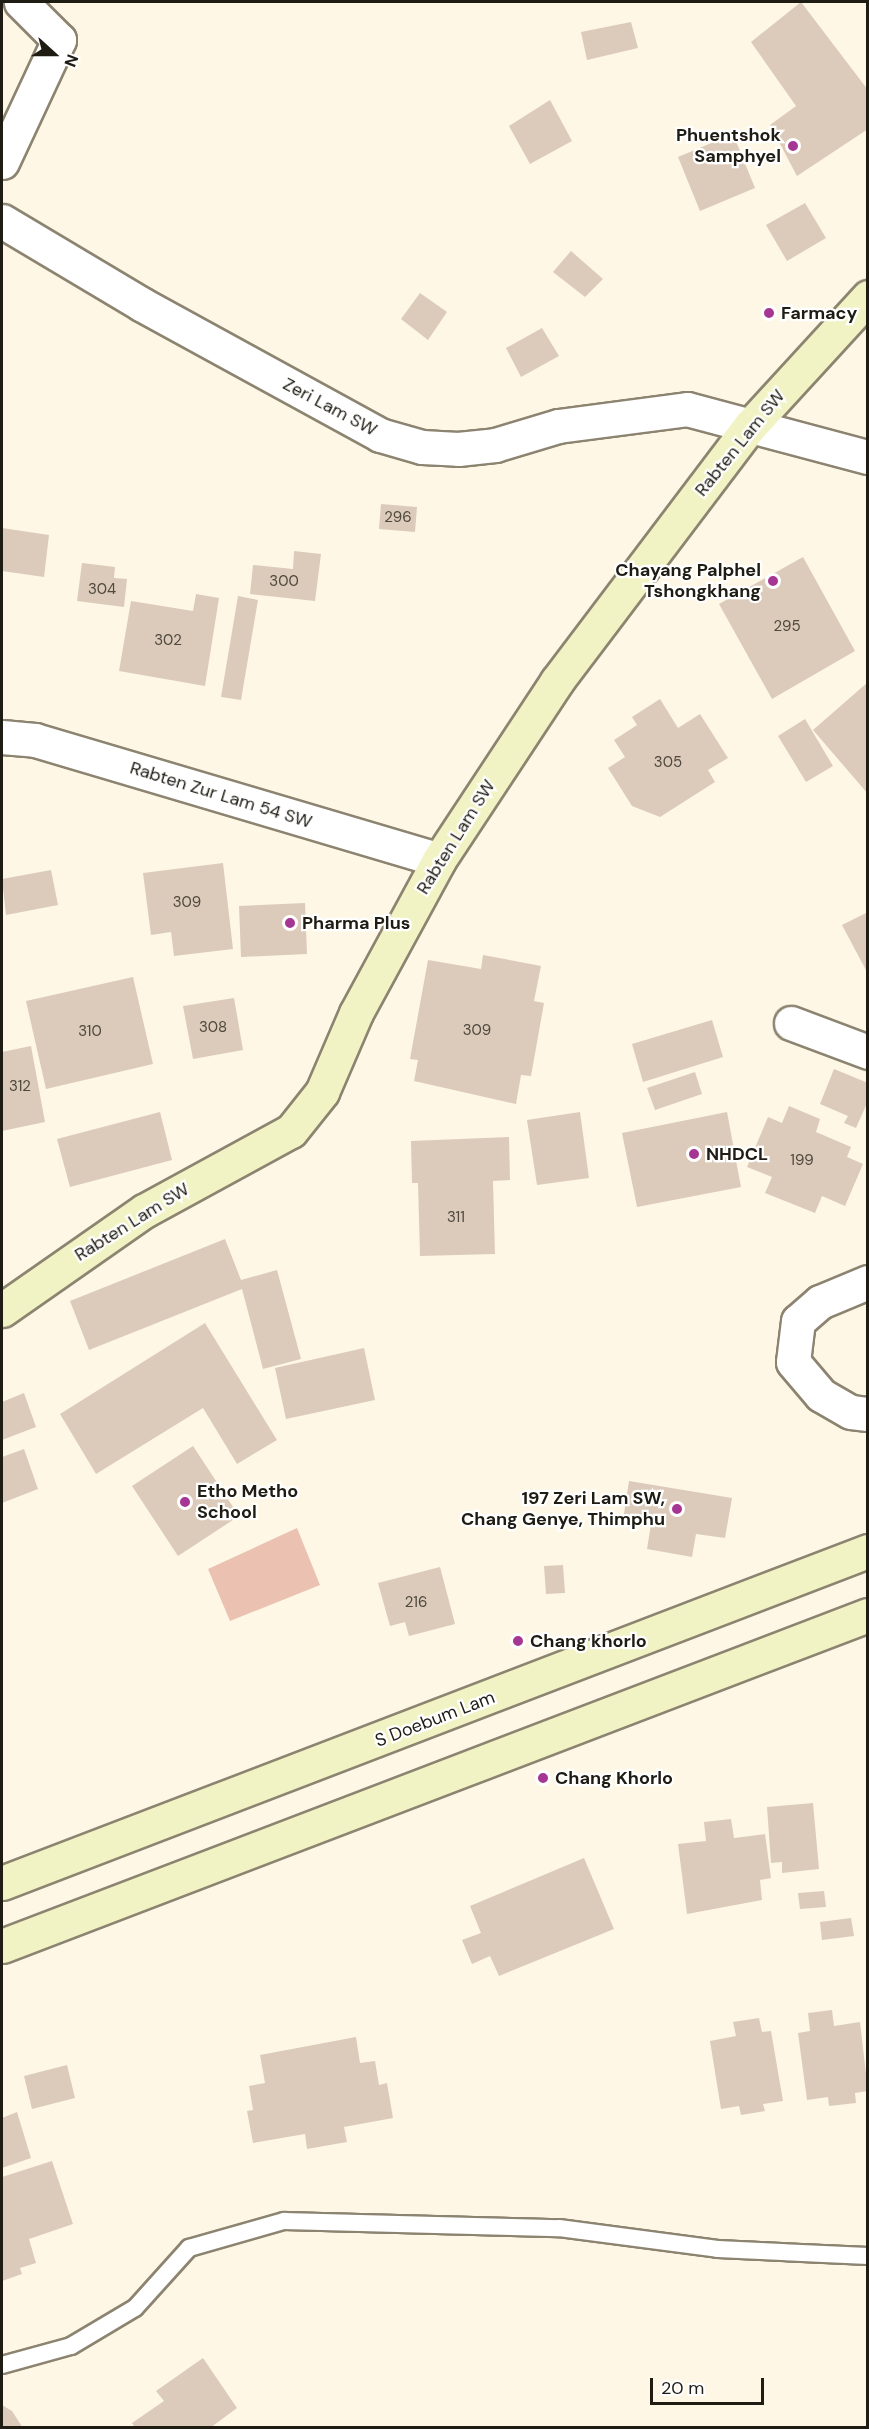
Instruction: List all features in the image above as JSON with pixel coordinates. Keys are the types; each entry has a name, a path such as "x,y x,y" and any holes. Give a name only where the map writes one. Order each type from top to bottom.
{"main road":[{"name":"Rabten Lam SW","path":"2,1310 144,1211 291,1131 322,1092 356,1013 439,860 557,681 750,426 867,297"},
{"name":"S Doebum Lam","path":"2,1883 867,1551"},
{"path":"2,1946 867,1615"}],"street":[{"path":"2,162 59,40 21,2"},
{"name":"Zeri Lam SW","path":"2,221 141,304 380,435 422,447 458,449 495,445 558,426 687,409 867,457"},
{"name":"Rabten Zur Lam 54 SW","path":"2,737 35,740 439,860"},
{"path":"791,1023 867,1052"},
{"path":"867,1282 820,1302 798,1321 793,1362 821,1395 851,1412 867,1414"}],"lane":[{"path":"2,2365 71,2346 135,2308 189,2248 284,2220 559,2228 718,2249 867,2256"}],"shaded area":[{"path":"297,1528 320,1585 230,1621 208,1569"}],"building":[{"path":"801,2 868,90 868,129 797,176 770,125 796,106 751,42"},
{"path":"631,22 638,48 587,60 581,32"},
{"path":"550,100 572,141 530,164 509,126"},
{"path":"733,134 755,188 700,211 678,157"},
{"path":"805,203 826,238 787,261 766,225"},
{"path":"571,251 603,279 585,297 553,272"},
{"path":"420,293 447,312 428,340 401,319"},
{"path":"542,328 559,356 521,377 506,348"},
{"path":"381,504 417,507 415,532 379,529"},
{"path":"2,528 49,535 44,577 2,571"},
{"path":"294,551 321,554 315,601 250,594 253,565 293,569"},
{"path":"803,557 855,651 772,699 719,604"},
{"path":"82,563 115,567 114,578 127,579 124,607 77,601"},
{"path":"196,594 219,598 205,686 119,671 131,601 193,611"},
{"path":"238,596 258,600 241,700 221,697"},
{"path":"868,682 868,794 813,730"},
{"path":"660,699 678,728 700,714 728,758 708,770 715,782 660,817 632,806 608,768 625,757 614,740 637,725 632,717"},
{"path":"805,719 833,766 806,782 778,736"},
{"path":"223,863 233,949 174,956 171,932 151,935 143,873"},
{"path":"51,870 58,905 6,915 2,879"},
{"path":"305,903 307,954 241,957 239,906"},
{"path":"868,912 868,974 842,925"},
{"path":"483,955 541,966 534,1001 544,1003 531,1076 521,1075 516,1104 414,1081 418,1060 410,1059 428,960 481,969"},
{"path":"133,977 153,1064 46,1089 26,1001"},
{"path":"234,998 243,1050 193,1059 183,1006"},
{"path":"712,1020 723,1057 643,1082 632,1044"},
{"path":"31,1046 45,1122 2,1131 2,1052"},
{"path":"834,1069 868,1083 868,1101 856,1128 844,1123 848,1116 820,1104"},
{"path":"695,1072 702,1094 655,1110 647,1088"},
{"path":"789,1106 820,1119 816,1132 851,1147 847,1157 863,1164 845,1206 822,1196 815,1213 765,1193 772,1177 747,1167 768,1117 782,1123"},
{"path":"160,1112 172,1160 70,1187 57,1139"},
{"path":"580,1112 589,1178 537,1185 527,1120"},
{"path":"727,1112 741,1187 637,1207 622,1133"},
{"path":"509,1137 510,1180 493,1181 495,1254 420,1256 418,1183 412,1183 411,1141"},
{"path":"225,1239 241,1280 277,1270 301,1359 263,1369 242,1289 89,1350 70,1301"},
{"path":"205,1323 277,1440 237,1464 203,1408 96,1474 60,1414"},
{"path":"364,1348 375,1400 286,1419 275,1368"},
{"path":"24,1393 36,1427 2,1440 2,1402"},
{"path":"193,1446 239,1516 178,1556 132,1486"},
{"path":"24,1449 38,1489 2,1503 2,1457"},
{"name":"197 Zeri Lam SW, Chang Genye, Thimphu","path":"629,1481 732,1498 725,1538 696,1534 692,1557 647,1549 651,1524 623,1520"},
{"path":"563,1565 565,1593 546,1594 544,1566"},
{"path":"440,1567 455,1624 409,1636 405,1622 390,1626 378,1583"},
{"path":"813,1803 819,1869 782,1873 782,1862 771,1863 767,1807"},
{"path":"731,1819 734,1838 765,1834 771,1878 760,1880 762,1900 687,1914 678,1844 706,1841 704,1822"},
{"path":"584,1858 614,1929 499,1976 490,1956 472,1964 462,1940 481,1933 470,1906"},
{"path":"824,1891 826,1907 800,1909 798,1893"},
{"path":"851,1918 854,1936 822,1940 820,1922"},
{"path":"832,2010 834,2026 860,2022 868,2091 855,2093 856,2103 829,2106 828,2097 807,2100 798,2033 810,2031 808,2013"},
{"path":"759,2018 762,2032 771,2031 783,2101 763,2104 765,2111 741,2115 739,2106 721,2109 710,2041 736,2036 733,2022"},
{"path":"356,2037 360,2063 375,2061 379,2085 387,2083 393,2118 344,2127 347,2142 307,2149 305,2134 253,2143 247,2111 253,2110 249,2086 265,2083 260,2055"},
{"path":"67,2065 75,2098 32,2109 24,2076"},
{"path":"17,2112 31,2158 2,2168 2,2118"},
{"path":"52,2161 73,2224 29,2239 36,2263 20,2268 22,2274 2,2281 2,2177"},
{"path":"203,2358 237,2408 210,2428 135,2428 132,2423 164,2401 156,2391"},
{"path":"2,2405 12,2411 23,2428 2,2428"}],"place":[{"name":"Phuentshok Samphyel","path":"793,146"},
{"name":"Farmacy","path":"769,313"},
{"name":"Chayang Palphel Tshongkhang","path":"773,581"},
{"name":"Pharma Plus","path":"290,923"},
{"name":"NHDCL","path":"694,1154"},
{"name":"Etho Metho School","path":"185,1502"},
{"name":"197 Zeri Lam SW, Chang Genye, Thimphu","path":"677,1509"},
{"name":"Chang khorlo","path":"518,1641"},
{"name":"Chang Khorlo","path":"543,1778"}]}
